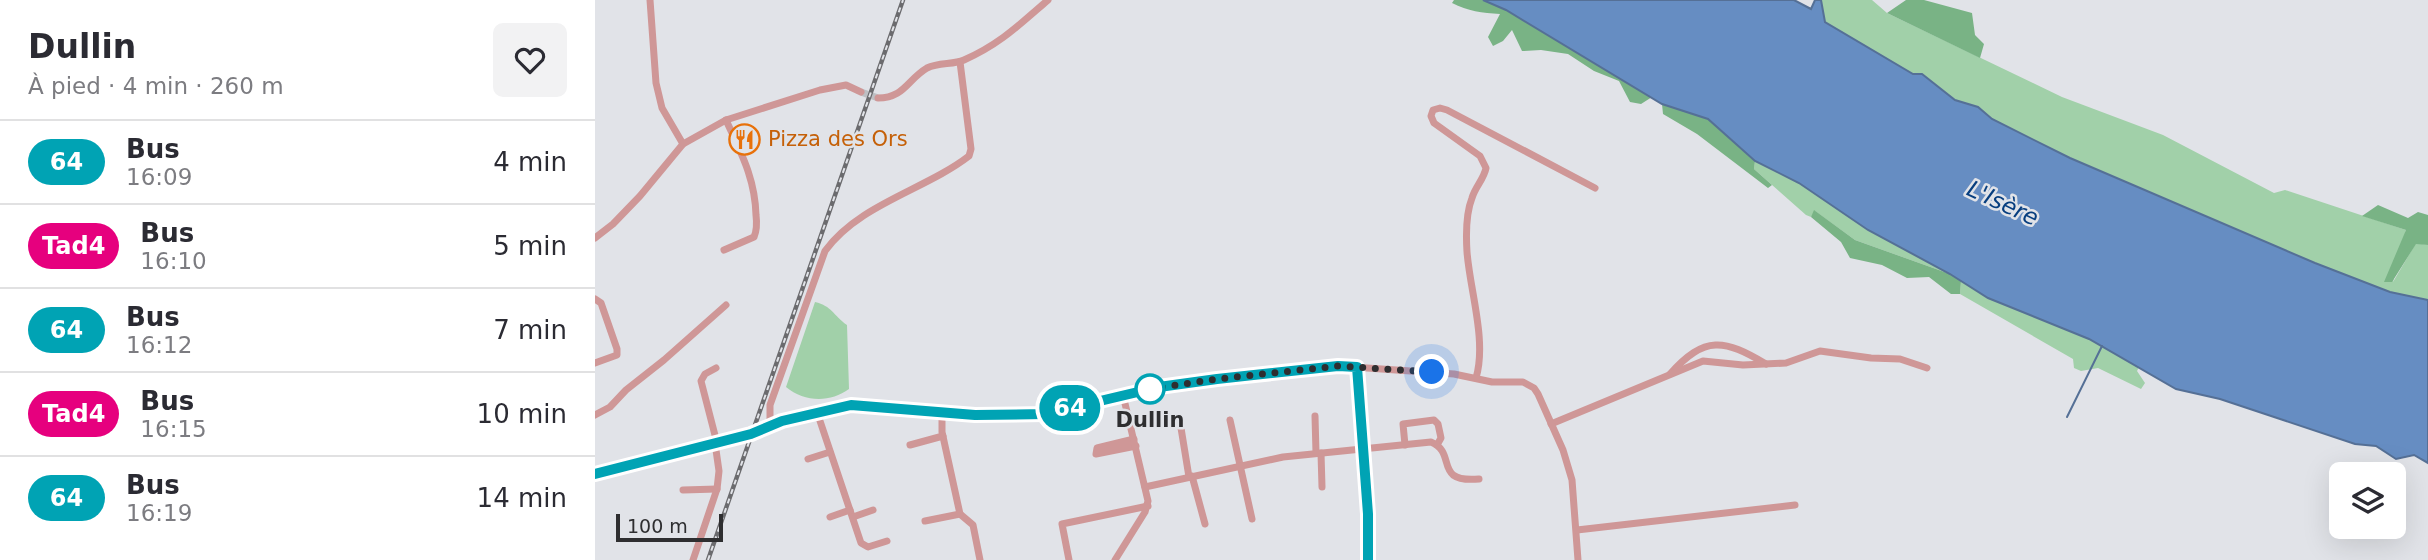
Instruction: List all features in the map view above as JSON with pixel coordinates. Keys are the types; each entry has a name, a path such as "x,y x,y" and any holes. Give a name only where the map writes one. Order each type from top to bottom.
{"street":[{"path":"650,0 656,83 662,108 683,144"},
{"path":"878,98 897,95 929,67 960,62 1004,39 1048,0"},
{"path":"770,425 769,412 775,392 825,251 837,235 890,200 969,156 971,149 960,62"},
{"path":"595,238 641,196 683,144 726,120 820,90 846,85 861,92"},
{"path":"1476,378 1479,348 1467,252 1473,194 1486,169 1480,156 1434,123 1431,116 1433,110 1447,110 1595,188"},
{"path":"724,250 754,237 757,231 755,192 748,166 726,120"},
{"path":"595,299 601,303 617,355 595,363"},
{"path":"595,415 610,407 626,390 726,305"},
{"path":"1667,377 1679,363 1700,348 1724,344 1744,351 1766,364"},
{"path":"1551,424 1703,361 1744,365 1786,363 1820,351 1900,359 1927,368"},
{"path":"595,474 758,432 770,425 817,412 861,405 975,415 1045,414 1123,395 1217,379 1338,366 1454,374 1492,382 1523,382 1534,388 1563,450 1572,480 1578,560"},
{"path":"1357,367 1369,560"},
{"path":"692,560 717,489 719,471 716,443 701,381 705,374 716,368"},
{"path":"1115,560 1148,506 1123,395"},
{"path":"817,412 861,543 864,546 887,541"},
{"path":"942,413 943,436 960,514 973,525 980,560"},
{"path":"1315,416 1322,487"},
{"path":"1230,420 1252,519"},
{"path":"1405,445 1403,424 1434,420 1439,424 1441,439 1437,444"},
{"path":"1181,429 1190,476 1205,524"},
{"path":"910,445 943,436"},
{"path":"1145,487 1241,465 1318,453 1431,442 1437,444 1453,475 1458,479 1479,479"},
{"path":"808,459 830,452"},
{"path":"683,489 717,489"},
{"path":"1577,530 1795,505"},
{"path":"1069,560 1062,524 1148,506"},
{"path":"829,517 873,510"},
{"path":"925,521 960,514"}],"green space":[{"path":"1454,0 1483,0 1506,10 1652,97 1641,104 1630,102 1619,81 1594,71 1568,54 1541,50 1522,51 1512,30 1503,41 1493,46 1488,37 1500,14 1469,10 1452,3"},
{"path":"1821,0 1872,0 1887,13 2062,97 2163,135 2274,193 2285,190 2406,230 2393,282 2416,243 2428,245 2428,300 2390,292 2315,263 2070,158 1992,119 1978,107 1955,100 1922,74 1913,74 1825,22"},
{"path":"1906,0 1924,0 1972,13 1975,35 1984,44 1980,58 1887,13"},
{"path":"1662,104 1708,119 1755,161 1754,169 1772,185 1768,188 1697,134 1663,114"},
{"path":"1755,161 1799,183 1868,230 1950,274 1855,240 1815,211 1811,217 1806,215 1754,169"},
{"path":"2378,205 2408,218 2418,212 2428,215 2428,245 2416,244 2392,282 2384,282 2406,230 2362,216"},
{"path":"1814,210 1855,240 1950,274 1961,281 1960,294 1951,294 1929,277 1907,278 1882,265 1850,258 1841,242 1811,217"},
{"path":"1961,281 1988,298 2089,339 2139,367 2137,371 2145,383 2141,389 2098,368 2081,371 2074,368 2073,359 1960,294"},
{"path":"815,302 829,308 847,325 849,389 834,397 817,399 801,396 786,387"}],"water":[{"name":"L'Isère","path":"1483,0 1794,0 1811,9 1815,0 1821,0 1825,22 1913,74 1922,74 1955,100 1978,107 1992,119 2070,158 2315,263 2390,292 2428,300 2428,463 2414,455 2396,459 2376,446 2355,444 2220,399 2176,389 2089,339 1988,298 1950,274 1868,230 1799,183 1755,161 1708,119 1662,104 1506,10"}],"waterway":[{"path":"2067,417 2102,346"}],"tunnel":[{"path":"861,92 878,98"}],"railway":[{"path":"708,560 903,0"}],"bus line":[{"name":"64","path":"595,474 751,434 782,421 851,405 975,415 1045,414 1159,387 1338,366 1357,367 1368,514 1368,560"}],"place":[{"name":"Pizza des Ors","path":"745,139"},
{"name":"Dullin","path":"1150,389"}],"route":[{"path":"1150,389 1338,366 1432,372"}]}
